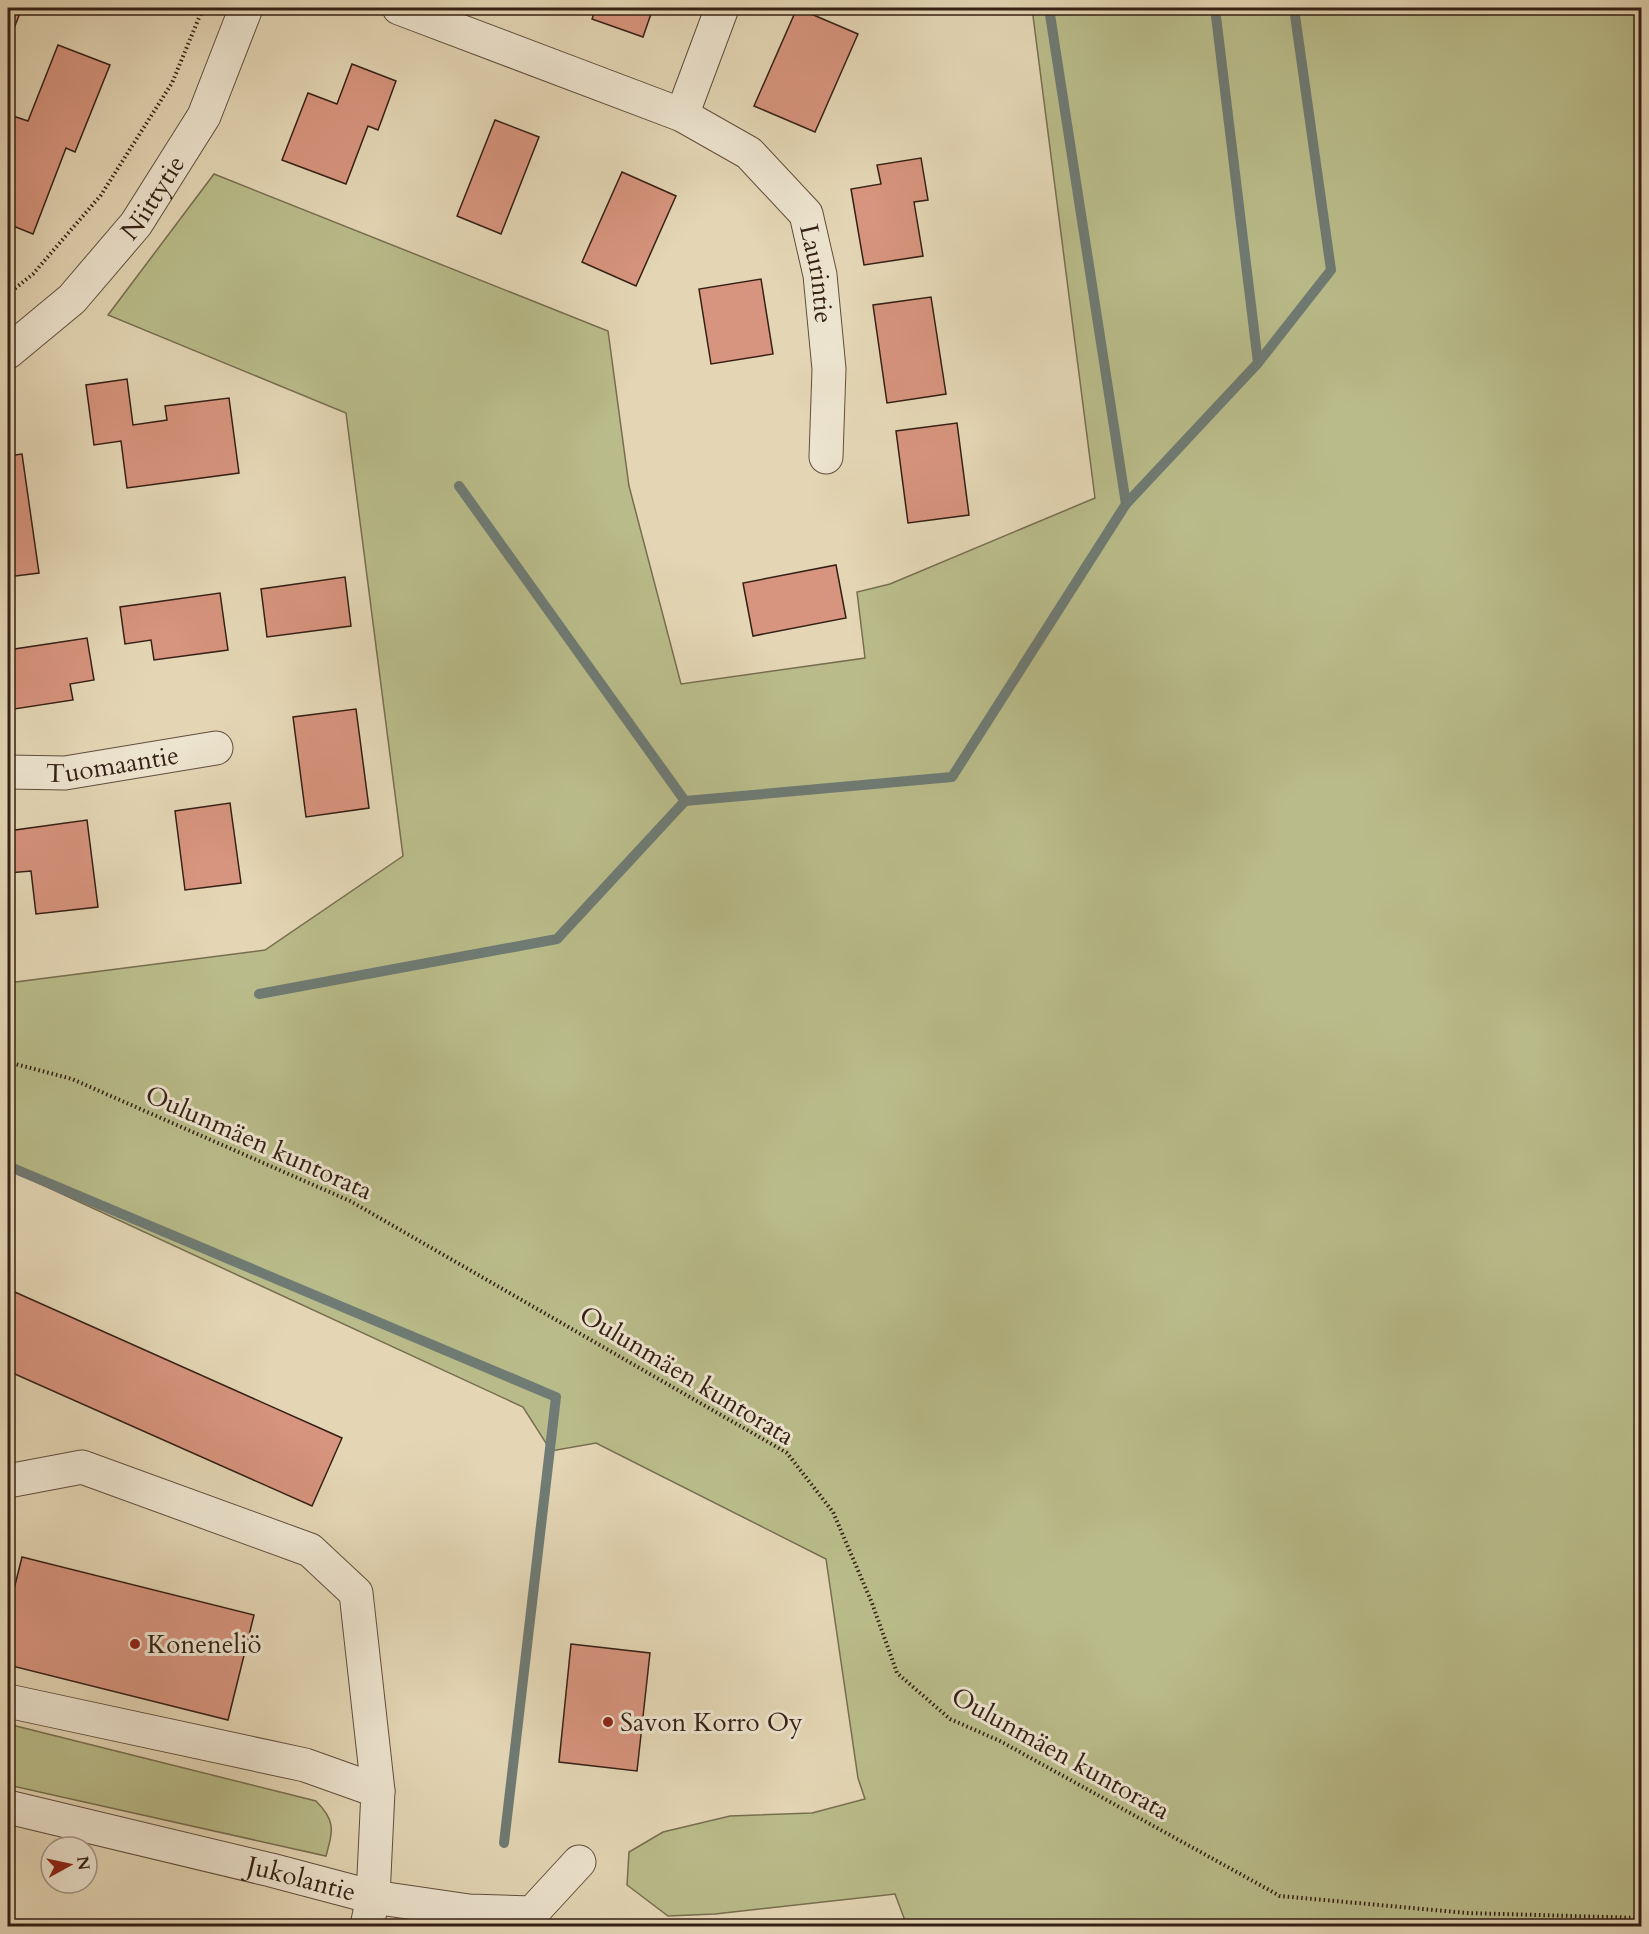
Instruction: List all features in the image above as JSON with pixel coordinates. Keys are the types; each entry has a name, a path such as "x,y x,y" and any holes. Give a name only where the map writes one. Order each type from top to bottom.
{"street":[{"name":"Niittytie","path":"8,352 72,299 136,224 204,116 246,8"},
{"name":"Laurintie","path":"399,8 682,115 749,153 806,213 820,275 829,369 826,457"},
{"path":"682,115 722,8"},
{"name":"Tuomaantie","path":"8,772 65,773 216,748"},
{"path":"8,1481 82,1467 310,1550 356,1593 378,1791 370,1912"},
{"path":"8,1701 304,1765 378,1791"},
{"name":"Jukolantie","path":"8,1807 271,1870 370,1912 470,1919 532,1913 579,1862"}],"path":[{"path":"8,294 33,274 101,195 172,82 203,8"},
{"name":"Oulunmäen kuntorata","path":"8,1062 72,1079 350,1201 787,1453 833,1512 872,1604 897,1673 950,1719 1000,1741 1280,1896 1467,1913 1641,1918"}],"green space":[{"path":"1032,8 1641,8 1641,1926 903,1926 904,1918 895,1894 715,1914 668,1916 627,1885 629,1852 663,1832 730,1816 812,1813 865,1799 858,1778 826,1559 596,1443 551,1451 523,1407 8,1169 8,983 265,950 403,856 346,413 108,315 214,174 608,331 629,486 681,684 865,658 857,592 890,584 1095,498"},
{"path":"8,1724 316,1801 330,1820 331,1832 326,1856 8,1785"}],"building":[{"path":"8,8 22,8 9,41 8,40"},
{"path":"596,8 653,8 643,37 592,19"},
{"path":"797,8 858,34 815,132 754,106"},
{"path":"58,45 110,65 75,152 66,148 33,234 8,224 8,129 13,116 28,121"},
{"path":"352,64 396,81 378,130 368,126 346,184 282,160 308,93 337,104"},
{"path":"495,120 539,137 501,234 457,216"},
{"path":"921,158 928,200 914,202 923,256 864,265 851,189 881,184 877,165"},
{"path":"622,172 676,196 636,286 582,262"},
{"path":"761,279 773,354 711,364 699,289"},
{"path":"931,297 946,394 887,403 873,305"},
{"path":"127,379 133,425 167,420 165,406 229,398 239,473 127,488 121,441 94,445 86,385"},
{"path":"957,423 969,515 908,523 896,431"},
{"path":"22,454 39,573 8,577 8,456"},
{"path":"836,565 846,618 753,636 743,583"},
{"path":"345,577 351,626 267,637 261,589"},
{"path":"220,593 228,650 154,660 151,640 125,644 120,607"},
{"path":"87,638 94,680 70,684 73,700 8,710 8,650"},
{"path":"356,709 369,808 306,817 293,717"},
{"path":"230,803 241,883 185,890 175,811"},
{"path":"87,820 98,907 36,914 31,871 8,873 8,831"},
{"path":"8,1289 342,1438 312,1506 8,1371"},
{"path":"22,1557 254,1615 228,1720 8,1665 8,1613"},
{"path":"571,1644 650,1653 637,1771 559,1762"}],"waterway":[{"path":"459,486 685,801 952,777 1126,504 1049,8"},
{"path":"1215,8 1258,363"},
{"path":"1126,504 1258,363 1331,270 1294,8"},
{"path":"259,994 557,939 685,801"},
{"path":"8,1166 556,1397 504,1843"}],"place":[{"name":"Koneneliö","path":"135,1644"},
{"name":"Savon Korro Oy","path":"608,1722"}]}
